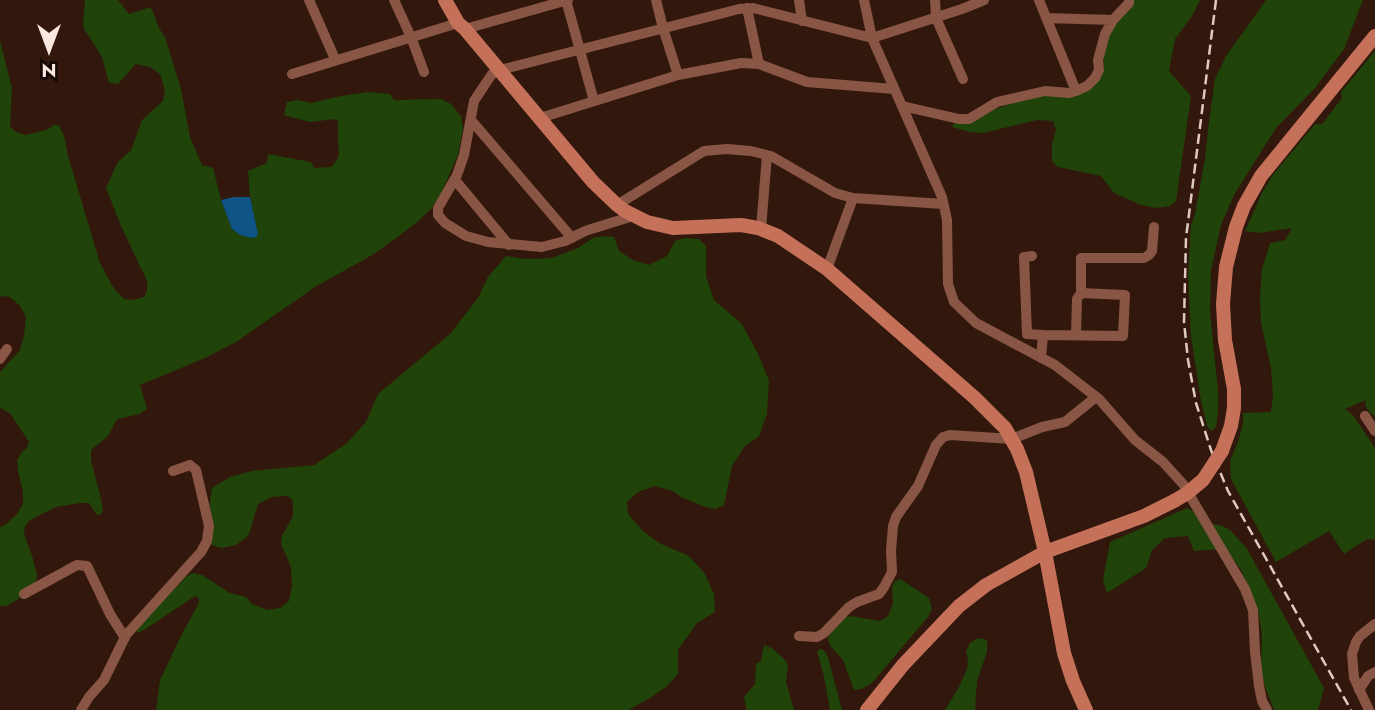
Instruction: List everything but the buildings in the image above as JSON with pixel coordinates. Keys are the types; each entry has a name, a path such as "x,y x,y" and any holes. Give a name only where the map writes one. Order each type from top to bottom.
{"street":[{"path":"309,0 335,60"},
{"path":"394,0 424,72"},
{"path":"445,0 461,26 593,182 617,205 647,222 673,228 741,225 761,229 787,241 827,270 975,398 1005,428 1026,472 1045,552 1064,653 1086,710"},
{"path":"292,74 411,37 567,0 594,101"},
{"path":"656,0 678,75"},
{"path":"799,0 802,20"},
{"path":"864,0 872,38 943,204 947,220 948,284 954,302 976,323 1055,365 1096,397 1135,440 1163,462 1183,484 1245,589 1253,610 1259,686 1267,710"},
{"path":"935,0 936,18 963,79"},
{"path":"633,216 585,231 565,242 542,247 488,242 466,236 445,223 438,215 438,208 455,180 464,155 474,101 492,74 741,6 872,38 984,0"},
{"path":"1039,0 1076,91"},
{"path":"902,106 969,119 997,102 1045,91 1076,91 1087,86 1099,70 1098,60 1105,34 1129,0"},
{"path":"741,6 759,64"},
{"path":"1046,18 1114,20"},
{"path":"867,710 903,665 959,606 986,585 1045,552 1144,516 1174,502 1203,480 1222,452 1234,408 1234,388 1225,340 1223,304 1226,267 1244,206 1261,176 1375,36"},
{"path":"540,118 678,75 741,63 759,64 807,82 894,89"},
{"path":"471,120 572,238"},
{"path":"617,205 704,151 727,149 767,155 835,193 853,198 943,204"},
{"path":"761,229 767,155"},
{"path":"455,180 509,245"},
{"path":"827,270 853,198"},
{"path":"1076,335 1077,299 1082,293 1081,258 1149,256 1152,251 1154,227"},
{"path":"1032,256 1024,257 1027,334 1123,336 1125,295 1082,293"},
{"path":"1041,358 1043,335"},
{"path":"0,359 7,349"},
{"path":"799,636 817,637 849,607 879,594 893,569 891,550 896,517 918,486 936,445 943,437 950,435 1012,439 1042,427 1065,422 1096,397"},
{"path":"1365,416 1375,430"},
{"path":"81,710 104,680 125,638 201,552 209,537 196,470 190,465 173,471"},
{"path":"24,594 77,565 87,566 125,638"},
{"path":"1369,710 1354,678 1352,654 1360,636 1375,624"},
{"path":"1359,690 1368,676 1375,672"}],"green space":[{"path":"85,0 118,0 129,14 151,7 165,37 181,89 190,137 202,165 213,168 232,229 240,235 252,238 258,234 250,197 248,171 267,163 268,154 311,162 314,168 331,167 337,160 338,121 335,119 310,122 284,115 287,102 297,100 311,103 369,92 390,94 394,100 441,99 451,104 461,116 463,128 458,155 442,191 432,208 415,224 374,254 315,287 236,342 140,385 147,409 140,414 117,419 108,436 91,450 103,511 97,515 89,503 80,503 56,507 30,520 25,526 24,534 37,574 35,588 7,606 0,606 0,527 17,514 23,504 17,460 29,442 10,413 0,408 0,372 20,350 26,317 20,306 10,297 0,296 0,41 12,88 10,126 16,132 26,135 59,125 100,263 113,287 124,299 144,297 147,291 147,281 106,188 118,162 131,150 142,120 163,101 165,90 160,74 150,67 136,64 118,84 109,83 102,57 83,27"},
{"path":"1133,0 1200,0 1175,39 1169,71 1191,96 1176,201 1170,206 1156,208 1141,205 1114,193 1101,176 1058,167 1052,161 1052,144 1056,130 1053,121 1037,120 983,133 952,127 955,122 1032,97 1072,94 1103,70 1109,34"},
{"path":"1266,0 1363,0 1344,49 1315,88 1276,128 1234,195 1221,225 1211,270 1210,312 1218,412 1216,427 1211,431 1207,426 1201,401 1191,336 1188,276 1191,225 1205,159 1215,79 1226,56"},
{"path":"1375,51 1375,417 1368,410 1366,400 1345,409 1353,415 1375,448 1375,540 1367,539 1344,554 1329,531 1276,562 1231,479 1230,461 1239,439 1243,413 1271,412 1271,368 1261,323 1262,269 1270,243 1285,240 1292,228 1259,233 1245,231 1272,176 1315,124 1322,124 1342,98 1341,92"},
{"path":"614,237 619,251 633,260 649,265 667,256 675,241 685,238 699,239 706,246 706,276 714,300 742,324 769,380 767,414 759,436 745,446 732,466 724,505 716,509 705,507 673,491 655,486 638,492 627,502 628,514 643,531 659,543 689,556 705,574 714,594 715,612 697,623 678,650 678,674 666,687 628,710 156,710 160,680 199,603 199,598 195,596 144,630 136,632 142,621 186,577 193,573 202,575 230,593 246,597 252,604 268,610 280,608 289,601 292,586 291,567 281,544 282,536 293,516 293,501 288,496 272,497 258,504 247,537 236,545 221,548 212,545 209,533 212,488 230,477 252,471 314,465 346,444 366,422 378,394 451,333 478,298 488,277 506,256 526,259 552,258 578,248 593,238"},
{"path":"1187,508 1193,511 1200,521 1223,526 1231,531 1247,549 1324,688 1318,710 1274,710 1261,669 1262,636 1259,615 1241,570 1231,556 1221,549 1194,551 1188,536 1165,538 1152,550 1146,568 1107,593 1103,580 1110,542"},
{"path":"900,579 929,598 932,609 872,683 854,690 843,660 828,640 831,629 841,619 850,616 880,621 888,616 893,604 892,588 895,581"},
{"path":"978,638 987,640 987,652 977,681 975,710 945,710 967,669 966,652 970,643"},
{"path":"764,645 772,648 788,665 786,682 794,710 746,708 744,697 755,684 756,664 761,661"},
{"path":"824,650 828,657 842,710 830,710 817,652"}],"water":[{"path":"250,197 258,234 256,237 240,235 232,229 221,200"}],"railway":[{"path":"1216,0 1186,238 1184,322 1196,403 1228,491 1351,710"}]}
